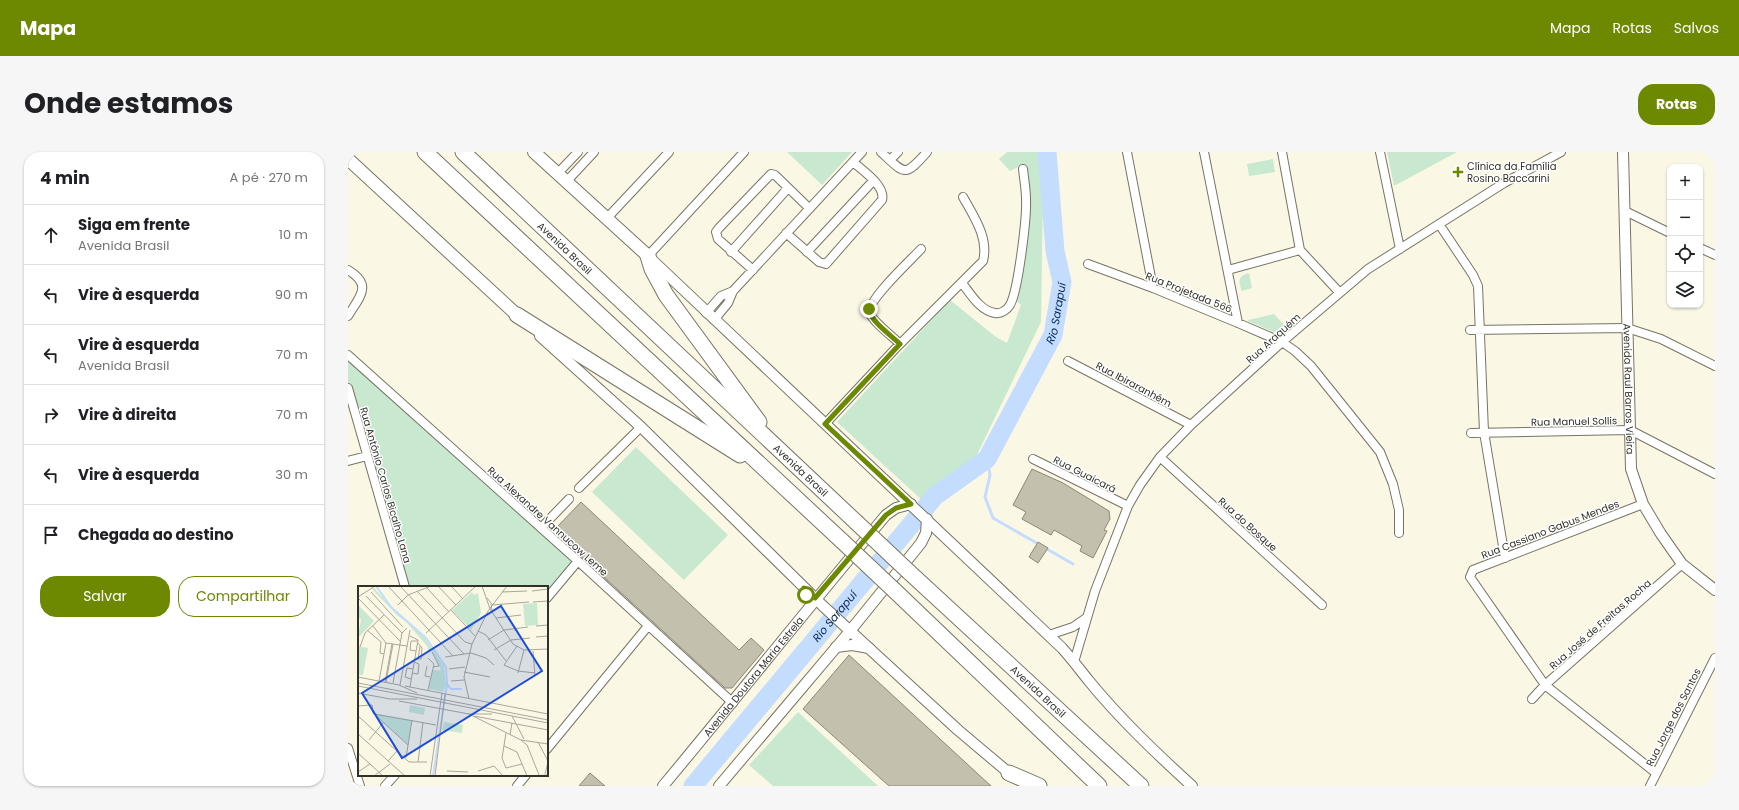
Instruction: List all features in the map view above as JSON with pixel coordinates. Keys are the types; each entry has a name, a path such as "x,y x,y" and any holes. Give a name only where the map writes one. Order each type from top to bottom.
{"highway":[{"path":"425,152 842,541 1099,786"},
{"name":"Avenida Brasil","path":"463,152 909,572 1141,786"},
{"path":"648,256 652,269 666,295 781,452"},
{"path":"517,315 771,475"},
{"path":"1009,774 1039,786"}],"main road":[{"path":"534,152 648,256"},
{"path":"348,159 517,315"}],"street":[{"path":"562,178 578,152"},
{"path":"562,178 594,152"},
{"path":"610,215 669,152"},
{"path":"744,152 648,256 1049,635 1120,714 1158,754 1192,786"},
{"path":"710,316 728,303 733,292 862,152"},
{"path":"881,152 901,170 907,171 913,169 927,152"},
{"path":"890,160 898,152"},
{"path":"1127,152 1153,288"},
{"path":"1204,152 1238,323"},
{"path":"1282,152 1300,250 1339,292"},
{"path":"1380,152 1400,249"},
{"name":"Rua Araquém","path":"1074,662 1086,618 1128,506 1140,485 1160,457 1191,425 1282,342 1339,292 1368,269 1504,183 1560,152"},
{"name":"Avenida Raul Barros Vieira","path":"1623,154 1631,468 1643,504 1682,564 1715,590"},
{"path":"786,233 818,262 826,264 882,200 882,192 853,162"},
{"path":"962,283 978,302 988,311 995,314 1007,310 1011,303 1016,288 1025,217 1026,200 1023,169"},
{"path":"753,270 718,239 716,232 719,228 768,176 775,175 809,208"},
{"path":"807,252 873,181"},
{"path":"731,252 788,188"},
{"path":"825,424 900,344 983,261 985,243 981,231 963,197"},
{"path":"1625,211 1667,232"},
{"path":"1439,224 1473,275 1478,286 1484,432 1506,558"},
{"path":"900,344 875,320 870,314 869,309 875,298 921,249"},
{"path":"1703,249 1715,255"},
{"path":"1228,270 1300,250"},
{"name":"Rua Projetada 566","path":"1088,264 1153,288 1238,323 1282,342 1295,351 1311,366 1380,452 1393,484 1399,510 1399,533"},
{"path":"348,270 362,281 363,287 348,316"},
{"path":"517,315 641,427 804,588 1009,774 1019,786"},
{"path":"1470,330 1627,328 1661,339 1715,366"},
{"name":"Rua Alexandre Vannucow Leme","path":"348,354 578,561 732,703"},
{"name":"Rua Ibiraranhém","path":"1068,361 1191,425"},
{"name":"Rua Antônio Carlos Bicalho Lana","path":"348,388 405,586"},
{"path":"579,488 641,427"},
{"name":"Rua Manuel Sollis","path":"1471,433 1630,430 1715,474"},
{"path":"348,461 367,456"},
{"name":"Rua do Bosque","path":"1160,457 1322,606"},
{"name":"Rua Guaicará","path":"1033,459 1128,506"},
{"path":"541,528 569,499"},
{"name":"Rua Cassiano Gabus Mendes","path":"1545,685 1470,577 1470,573 1473,570 1643,504"},
{"name":"Avenida Doutora Maria Estrela","path":"663,786 732,703 815,598 886,515 896,508 912,506"},
{"path":"719,786 836,648 921,543 926,533 926,518"},
{"path":"548,597 578,561"},
{"name":"Rua José de Freitas Rocha","path":"1532,699 1545,685 1682,564"},
{"path":"804,588 806,595 806,610"},
{"path":"1049,635 1073,627 1086,618"},
{"path":"548,748 648,626"},
{"path":"836,648 852,645 869,648"},
{"name":"Rua Jorge dos Santos","path":"1650,786 1715,658"},
{"path":"1545,685 1656,773"},
{"path":"348,748 360,786"},
{"path":"385,786 394,776"},
{"path":"517,786 525,776"}],"green space":[{"path":"787,152 852,152 822,185"},
{"path":"1007,152 1038,152 1043,191 1041,322 973,463 931,493 924,502 837,422 950,300 996,337 1007,343 1021,305 1016,300 1029,184 1025,164 1010,171 999,159"},
{"path":"1387,152 1457,152 1394,186"},
{"path":"1273,159 1275,172 1249,176 1247,164"},
{"path":"1249,273 1252,288 1242,291 1240,279"},
{"path":"1274,314 1284,325 1278,331 1274,332 1248,321 1248,320"},
{"path":"348,355 578,561 548,597 548,586 405,586 348,387"},
{"path":"636,447 728,535 684,580 592,492"},
{"path":"798,712 878,786 773,786 749,765"}],"building":[{"path":"1032,469 1063,483 1109,511 1110,519 1104,530 1107,531 1093,558 1080,551 1082,546 1054,530 1051,535 1022,519 1026,512 1013,505"},
{"path":"581,502 739,650 751,638 764,650 732,688 725,688 556,533 557,527"},
{"path":"1038,542 1048,548 1038,563 1029,557"},
{"path":"849,655 991,786 889,786 803,709"},
{"path":"590,773 605,786 579,786"}],"waterway":[{"name":"Rio Sarapuí","path":"693,786 935,496 987,459 1053,335 1062,282 1055,251 1047,152"},
{"name":"Rio Sarapuí","path":"987,459 990,475 985,497 993,518 1040,545"},
{"name":"Rio Sarapuí","path":"1045,548 1073,564"}],"place":[{"name":"Clínica da Família Rosino Baccarini","path":"1458,172"}],"route":[{"path":"806,595 804,588 815,598 886,515 896,508 911,504 825,424 900,344 875,320 870,314 869,309"}]}
